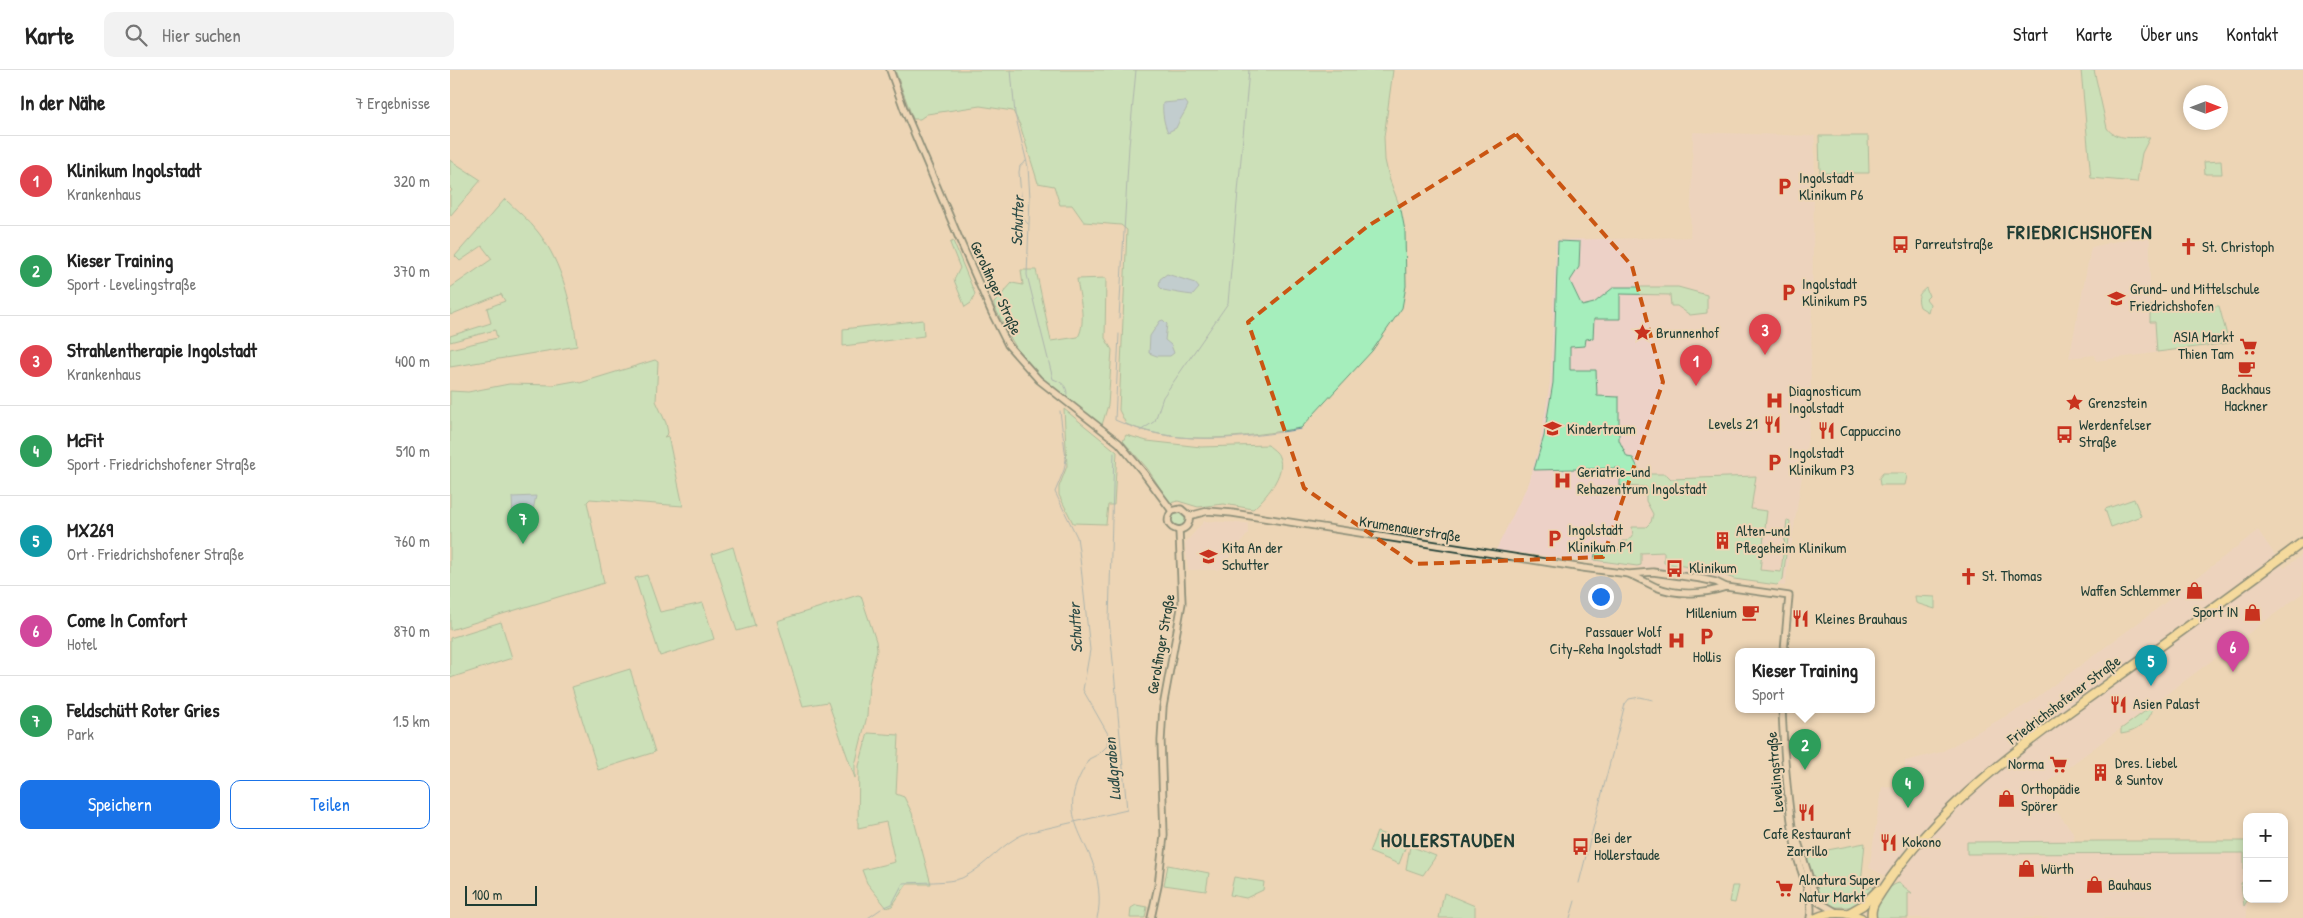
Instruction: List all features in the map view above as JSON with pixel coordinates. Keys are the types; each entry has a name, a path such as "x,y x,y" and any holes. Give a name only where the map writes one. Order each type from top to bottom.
{"main road":[{"name":"Friedrichshofener Straße","path":"1849,914 1861,908 1886,884 1927,835 1988,776 2085,701 2303,542"},
{"name":"Friedrichshofener Straße","path":"1872,918 1873,905 1886,884"},
{"path":"1816,918 1836,912 1861,918"}],"street":[{"name":"Gerolfinger Straße","path":"890,70 904,109 991,311 1016,356 1039,380 1118,443 1143,472 1172,511"},
{"path":"1181,509 1189,516 1188,524 1184,529 1172,528 1168,523 1168,517 1172,511 1181,509"},
{"name":"Krumenauerstraße","path":"1189,516 1208,511 1232,513 1629,574 1653,572 1709,580 1726,587 1789,596 1784,648"},
{"name":"Gerolfinger Straße","path":"1151,918 1158,886 1164,835 1161,741 1163,707 1182,603 1179,530"},
{"path":"1649,584 1653,572"},
{"name":"Krumenauerstraße","path":"1629,574 1667,590 1694,594 1726,587"},
{"path":"1708,592 1711,587 1709,580"},
{"name":"Levelingstraße","path":"1782,713 1786,776 1796,850 1811,907 1810,918"},
{"name":"Levelingstraße","path":"1794,832 1816,901 1836,912"}],"highlighted area":[{"path":"1516,134 1632,266 1663,382 1603,557 1414,564 1304,488 1248,322 1368,226"}],"shaded area":[{"path":"1693,132 1815,136 1810,425 1785,586 1496,550 1529,482 1540,443 1550,383 1556,240 1690,237"},
{"name":"Grund- und Mittelschule Friedrichshofen","path":"2150,233 2150,306 2219,306 2229,343 2096,361 2095,355 2069,358 2091,247"},
{"name":"Kita An der Schutter","path":"1204,521 1248,523 1248,534 1219,570 1188,570 1185,543"},
{"path":"2258,530 2284,568 2303,554 2303,593 2039,789 2073,832 2076,853 2243,850 2243,903 2247,903 2247,918 1908,918 1908,893 1900,883 1869,868 1882,787 1905,788 1905,761 1941,752 2029,703 2154,611"}],"green space":[{"path":"895,70 1393,70 1384,137 1385,160 1389,178 1401,210 1405,231 1406,286 1402,308 1372,351 1301,428 1235,437 1190,438 1168,436 1126,424 1119,410 1127,230 1121,225 1084,222 1072,205 1060,205 1054,186 1038,183 1020,125 1013,111 980,106 927,114 920,119 913,119"},
{"path":"2081,70 2094,70 2107,128 2111,132 2120,137 2150,137 2142,153 2137,182 2091,178"},
{"path":"1819,136 1868,136 1869,173 1820,173"},
{"path":"450,160 481,180 450,216 450,193 452,190 450,188"},
{"path":"2221,161 2222,174 2205,174 2204,162"},
{"path":"505,199 527,219 547,244 554,258 569,301 577,346 450,367 450,349 497,338 495,330 450,342 450,336 491,323 487,308 505,301 501,294 450,315 450,288 492,259 482,246 460,261 455,256"},
{"path":"953,241 975,294 971,303 965,307 954,280 960,268 950,243"},
{"path":"1558,241 1580,242 1579,267 1570,281 1582,306 1594,303 1614,287 1678,287 1707,295 1707,313 1690,315 1677,306 1671,306 1670,295 1620,294 1620,319 1594,319 1593,338 1586,339 1585,346 1570,347 1570,370 1596,370 1597,396 1619,397 1619,440 1627,457 1633,458 1641,474 1666,474 1671,479 1756,476 1751,509 1767,511 1760,570 1781,572 1787,520 1790,521 1783,579 1777,585 1734,579 1714,571 1664,563 1664,552 1641,553 1641,565 1637,566 1594,560 1595,554 1598,552 1616,550 1623,547 1623,541 1627,541 1633,536 1632,527 1646,527 1651,522 1653,514 1646,501 1646,487 1620,486 1620,468 1534,470 1544,436 1553,383"},
{"path":"1021,270 1036,270 1051,341 1078,337 1081,331 1082,308 1077,279 1106,278 1105,338 1112,350 1108,405 1102,425 1042,378 1025,360 1008,334 994,303 1012,283 1023,285"},
{"path":"1926,288 1929,296 1926,299 1930,304 1928,312 1920,307 1919,301 1921,292"},
{"path":"2150,306 2219,306 2229,343 2157,352 2155,322 2150,322"},
{"path":"923,320 924,336 843,346 843,329"},
{"path":"655,360 658,362 656,401 666,423 668,433 664,437 668,436 683,506 590,499 587,502 604,583 450,630 450,391 468,392 509,384 553,385 575,381 580,383"},
{"path":"1064,409 1117,452 1114,505 1108,505 1106,524 1073,523 1059,495 1059,487 1067,466"},
{"path":"1126,435 1147,441 1201,447 1268,445 1278,455 1281,464 1280,471 1273,486 1253,509 1224,504 1198,507 1178,501 1170,503 1147,468 1123,441"},
{"path":"1883,473 1904,473 1907,476 1905,485 1880,485 1879,478"},
{"path":"2134,499 2141,516 2111,527 2105,509"},
{"path":"1178,512 1186,520 1178,528 1170,520"},
{"path":"733,547 755,626 737,631 712,554"},
{"path":"647,575 660,612 703,603 714,639 660,656 635,578"},
{"path":"858,595 861,596 876,641 877,650 869,684 867,716 855,765 855,778 828,702 803,706 777,621"},
{"path":"1915,596 1935,597 1935,609 1916,603"},
{"path":"501,622 512,658 450,678 450,638"},
{"path":"630,669 655,752 598,770 572,687"},
{"path":"2151,707 2153,708 2149,718 2141,726 2121,734 2121,729"},
{"path":"868,733 899,735 896,794 904,797 912,813 931,884 907,884 892,906 887,908 867,883 862,870 895,862 886,822 858,828 859,766"},
{"path":"1377,832 1407,843 1399,864 1369,852"},
{"path":"2243,841 2243,853 1967,854 1967,842"},
{"path":"1865,843 1861,883 1868,889 1871,886 1874,890 1856,907 1832,907 1820,902 1804,857 1806,854"},
{"path":"1410,846 1436,856 1423,875 1406,869"},
{"path":"1168,865 1209,873 1206,891 1164,885"},
{"path":"1234,877 1264,882 1263,890 1246,898 1230,895"},
{"path":"2243,882 2243,898 2241,883"},
{"path":"1899,883 1912,893 1908,893 1908,918 1875,918 1876,907 1885,892"},
{"path":"1732,886 1739,886 1735,903 1729,902"},
{"path":"1444,893 1475,906 1475,918 1439,918"},
{"path":"1136,905 1147,907 1145,918 1130,918 1131,908"}],"water":[{"path":"1185,101 1188,105 1176,128 1168,132 1165,126 1163,103"},
{"path":"1167,274 1195,283 1199,288 1193,295 1163,290 1159,286 1160,279"},
{"path":"1163,320 1167,324 1165,340 1171,345 1174,353 1170,356 1157,356 1149,353 1150,336 1160,321"},
{"path":"536,496 533,510 513,516 512,497"}],"waterway":[{"name":"Schutter","path":"1011,70 1015,114 1028,167 1030,198 1027,275 1053,379 1063,384 1067,394"},
{"path":"1119,318 1129,146 1136,70"},
{"path":"1140,431 1155,421 1163,397 1228,303 1249,70"},
{"path":"1026,161 1020,166 1019,172 1023,218 1028,224"},
{"path":"1119,334 1115,420 1137,429 1184,437 1231,438 1301,429"},
{"name":"Schutter","path":"1060,411 1066,459 1064,470 1055,492 1077,537 1080,558 1090,650 1083,690 1108,734 1107,746 1099,754 1089,759 1077,783 1073,798 1074,815 1078,830 1092,861 1098,882 1099,904 1097,918"},
{"name":"Ludlgraben","path":"885,907 892,904 903,883 942,882 962,878 979,868 1017,837 1026,833 1127,810 1109,619 1114,453"},
{"path":"1579,883 1625,704 1629,699 1640,697 1653,700"},
{"path":"1570,918 1575,901"},
{"name":"Ludlgraben","path":"868,918 881,909"}],"place":[{"name":"Ingolstadt Klinikum P6","path":"1785,187"},
{"name":"Parreutstraße","path":"1901,244"},
{"name":"St. Christoph","path":"2188,247"},
{"name":"Ingolstadt Klinikum P5","path":"1788,293"},
{"name":"Grund- und Mittelschule Friedrichshofen","path":"2116,298"},
{"name":"Brunnenhof","path":"1642,333"},
{"name":"ASIA Markt Thien Tam","path":"2248,346"},
{"name":"Strahlentherapie Ingolstadt","path":"1765,355"},
{"name":"Backhaus Hackner","path":"2246,368"},
{"name":"Klinikum Ingolstadt","path":"1696,386"},
{"name":"Diagnosticum Ingolstadt","path":"1775,400"},
{"name":"Grenzstein","path":"2074,403"},
{"name":"Levels 21","path":"1772,424"},
{"name":"Kindertraum","path":"1553,429"},
{"name":"Cappuccino","path":"1826,431"},
{"name":"Werdenfelser Straße","path":"2065,434"},
{"name":"Ingolstadt Klinikum P3","path":"1775,462"},
{"name":"Geriatrie-und Rehazentrum Ingolstadt","path":"1563,481"},
{"name":"Ingolstadt Klinikum P1","path":"1554,539"},
{"name":"Alten-und Pflegeheim Klinikum","path":"1722,540"},
{"name":"Feldschütt Roter Gries","path":"523,544"},
{"name":"Kita An der Schutter","path":"1208,557"},
{"name":"Klinikum","path":"1675,568"},
{"name":"St. Thomas","path":"1968,576"},
{"name":"Waffen Schlemmer","path":"2195,591"},
{"name":"Sport IN","path":"2252,612"},
{"name":"Millenium","path":"1751,613"},
{"name":"Kleines Brauhaus","path":"1801,619"},
{"name":"Hollis","path":"1707,636"},
{"name":"Passauer Wolf City-Reha Ingolstadt","path":"1676,641"},
{"name":"Come In Comfort","path":"2233,672"},
{"name":"MX269","path":"2151,686"},
{"name":"Asien Palast","path":"2119,704"},
{"name":"Norma","path":"2058,764"},
{"name":"Kieser Training","path":"1805,770"},
{"name":"Dres. Liebel & Suntov","path":"2101,772"},
{"name":"Orthopädie Spörer","path":"2007,798"},
{"name":"McFit","path":"1908,808"},
{"name":"Cafe Restaurant Zarrillo","path":"1807,813"},
{"name":"Kokono","path":"1888,842"},
{"name":"Bei der Hollerstaude","path":"1580,847"},
{"name":"Würth","path":"2027,869"},
{"name":"Bauhaus","path":"2094,885"},
{"name":"Alnatura Super Natur Markt","path":"1785,889"}],"district":[{"name":"FRIEDRICHSHOFEN","path":"2080,232"},
{"name":"HOLLERSTAUDEN","path":"1448,840"}]}
